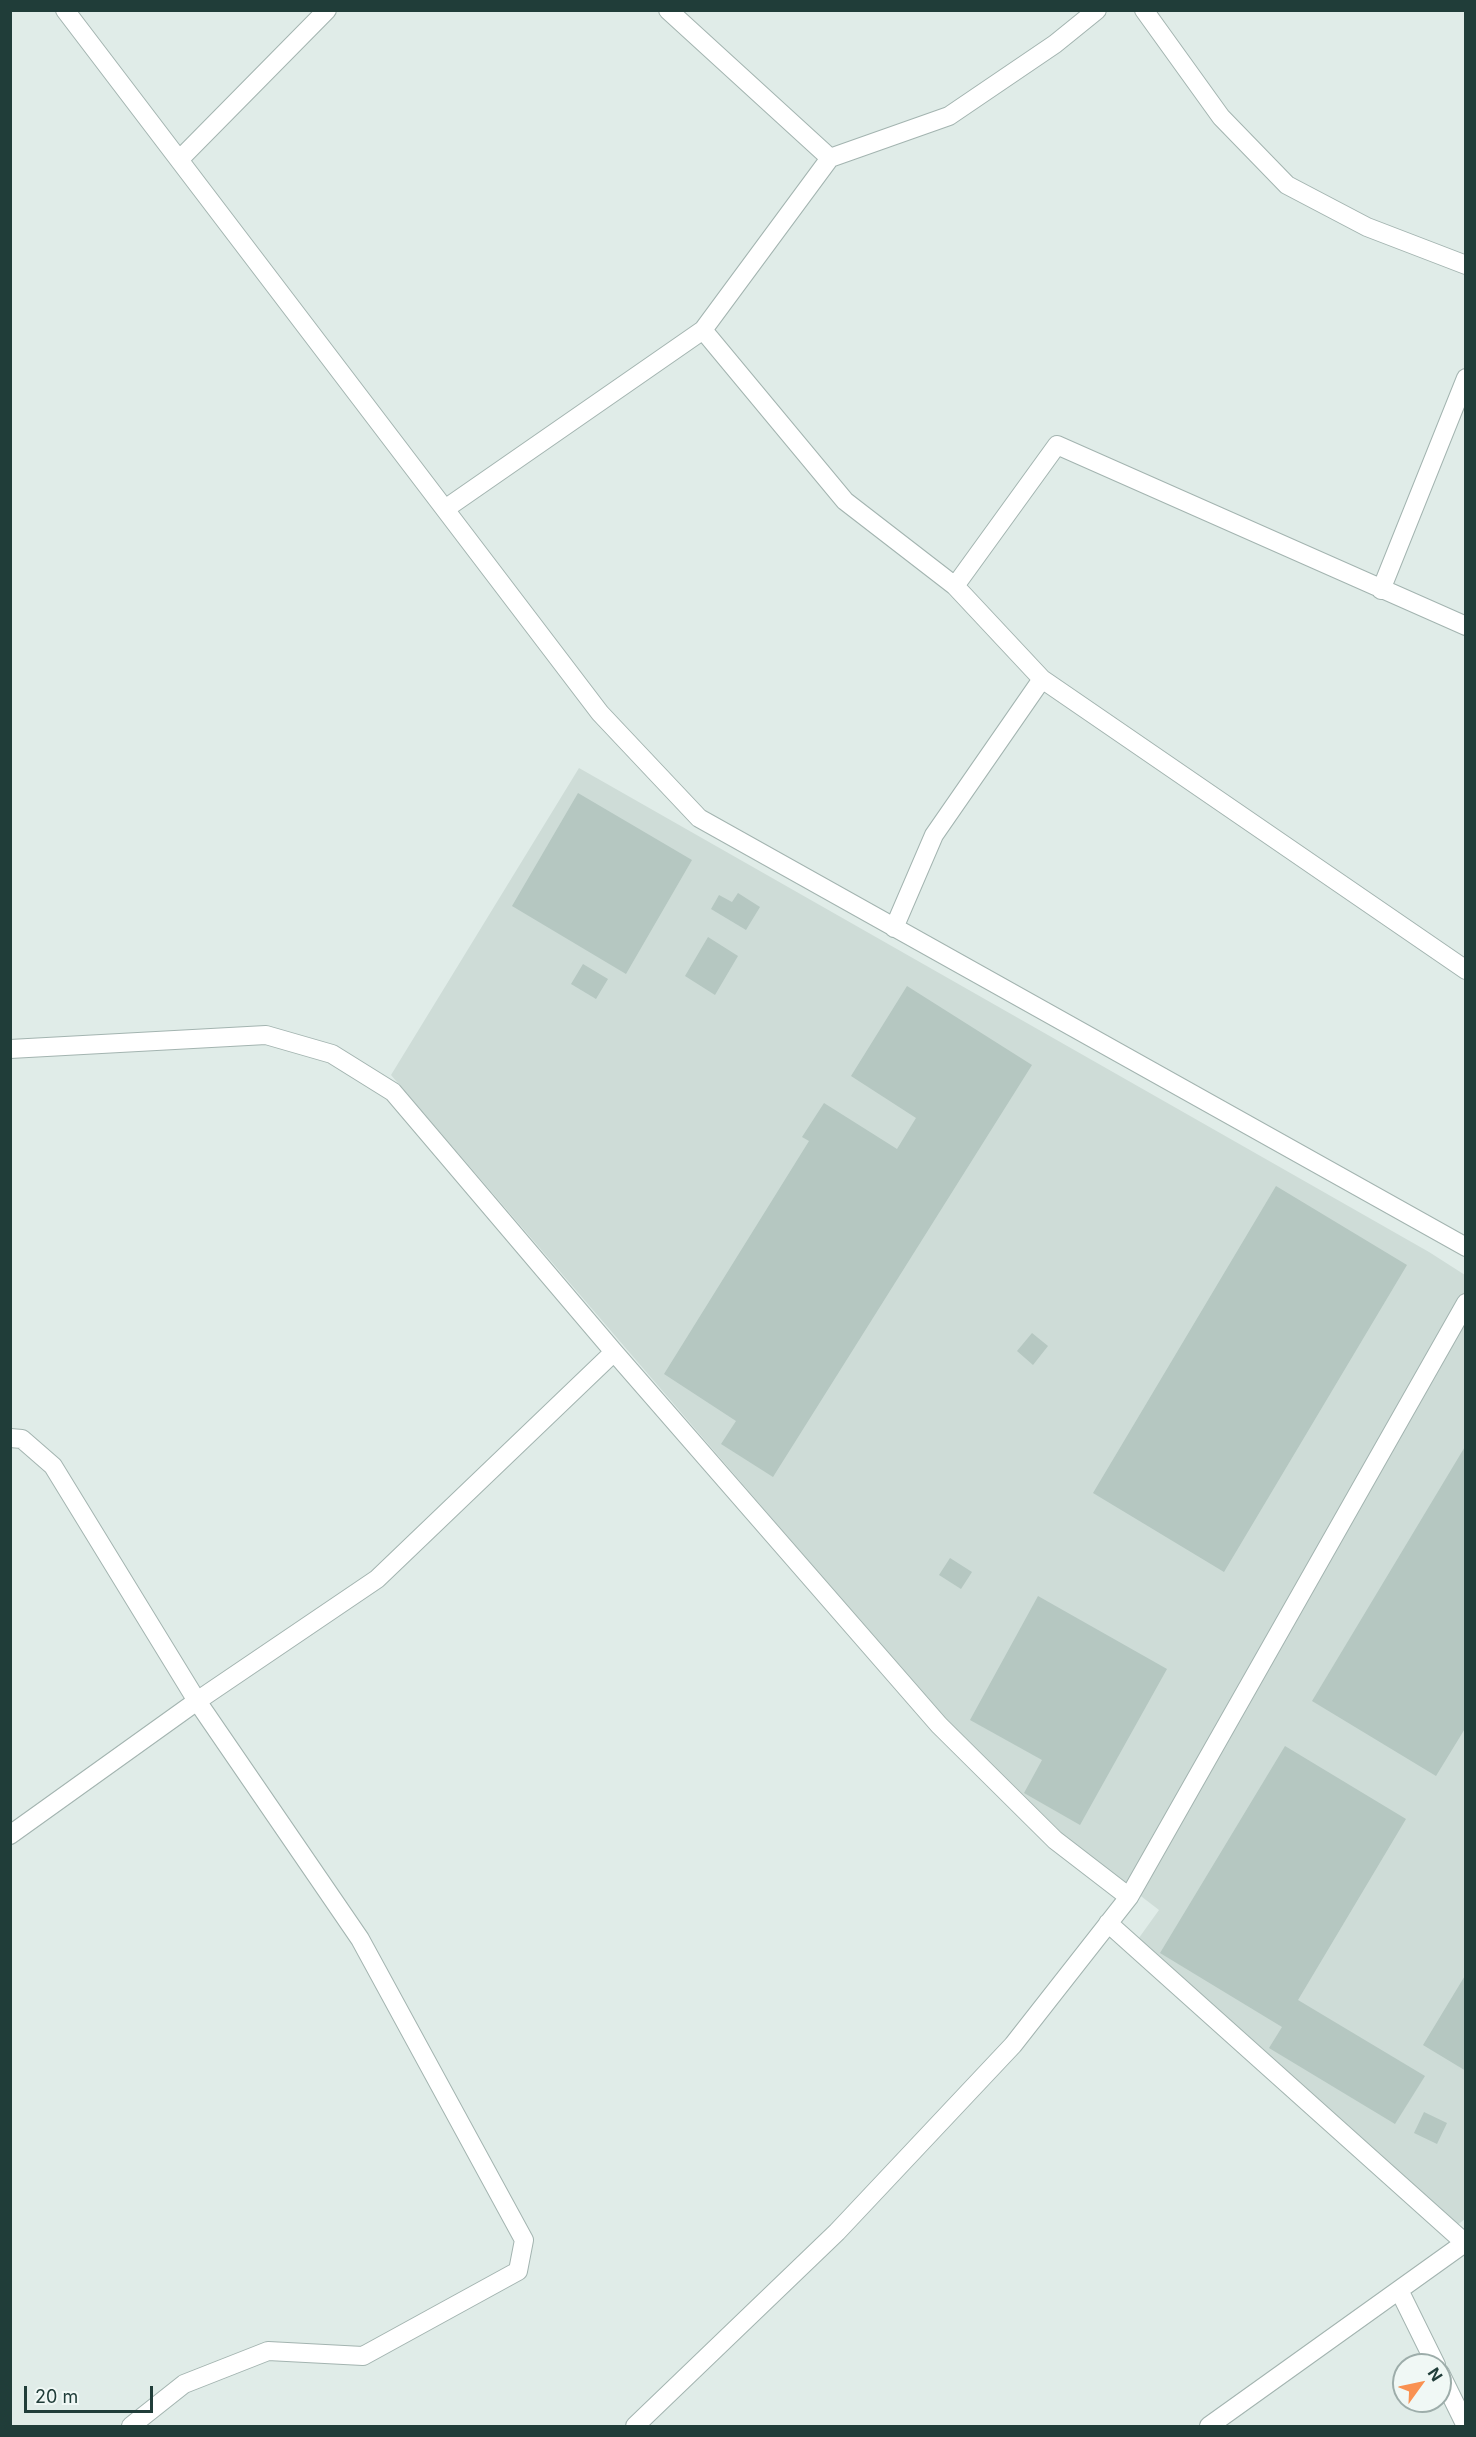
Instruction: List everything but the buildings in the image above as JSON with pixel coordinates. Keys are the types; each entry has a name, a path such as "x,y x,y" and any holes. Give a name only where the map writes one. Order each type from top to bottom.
{"street":[{"path":"65,10 600,713 699,818 1466,1247"},
{"path":"179,160 327,10"},
{"path":"669,10 830,158"},
{"path":"445,509 703,330 830,158 949,116 1055,44 1097,10"},
{"path":"1144,10 1221,117 1287,185 1367,227 1466,265"},
{"path":"703,330 844,501 956,586 1042,679 1466,970"},
{"path":"1381,591 1466,378"},
{"path":"956,586 1057,445 1381,591 1466,626"},
{"path":"894,928 934,835 1042,679"},
{"path":"10,1049 266,1035 332,1054 393,1092 614,1352 939,1725 1055,1840 1129,1897"},
{"path":"635,2427 837,2232 1005,2054 1129,1897 1466,1303"},
{"path":"10,1835 197,1701 377,1580 614,1352"},
{"path":"10,1438 22,1439 52,1466 197,1701 360,1939 524,2240 518,2271 363,2356 268,2351 184,2384 131,2427"},
{"path":"1108,1923 1465,2243 1209,2427"},
{"path":"1400,2290 1430,2353"},
{"path":"1452,2397 1466,2426"}],"shaded area":[{"path":"579,768 1429,1252 1465,1275 1465,2219 1456,2226 1136,1942 1159,1910 1060,1834 947,1722 391,1075"}]}
